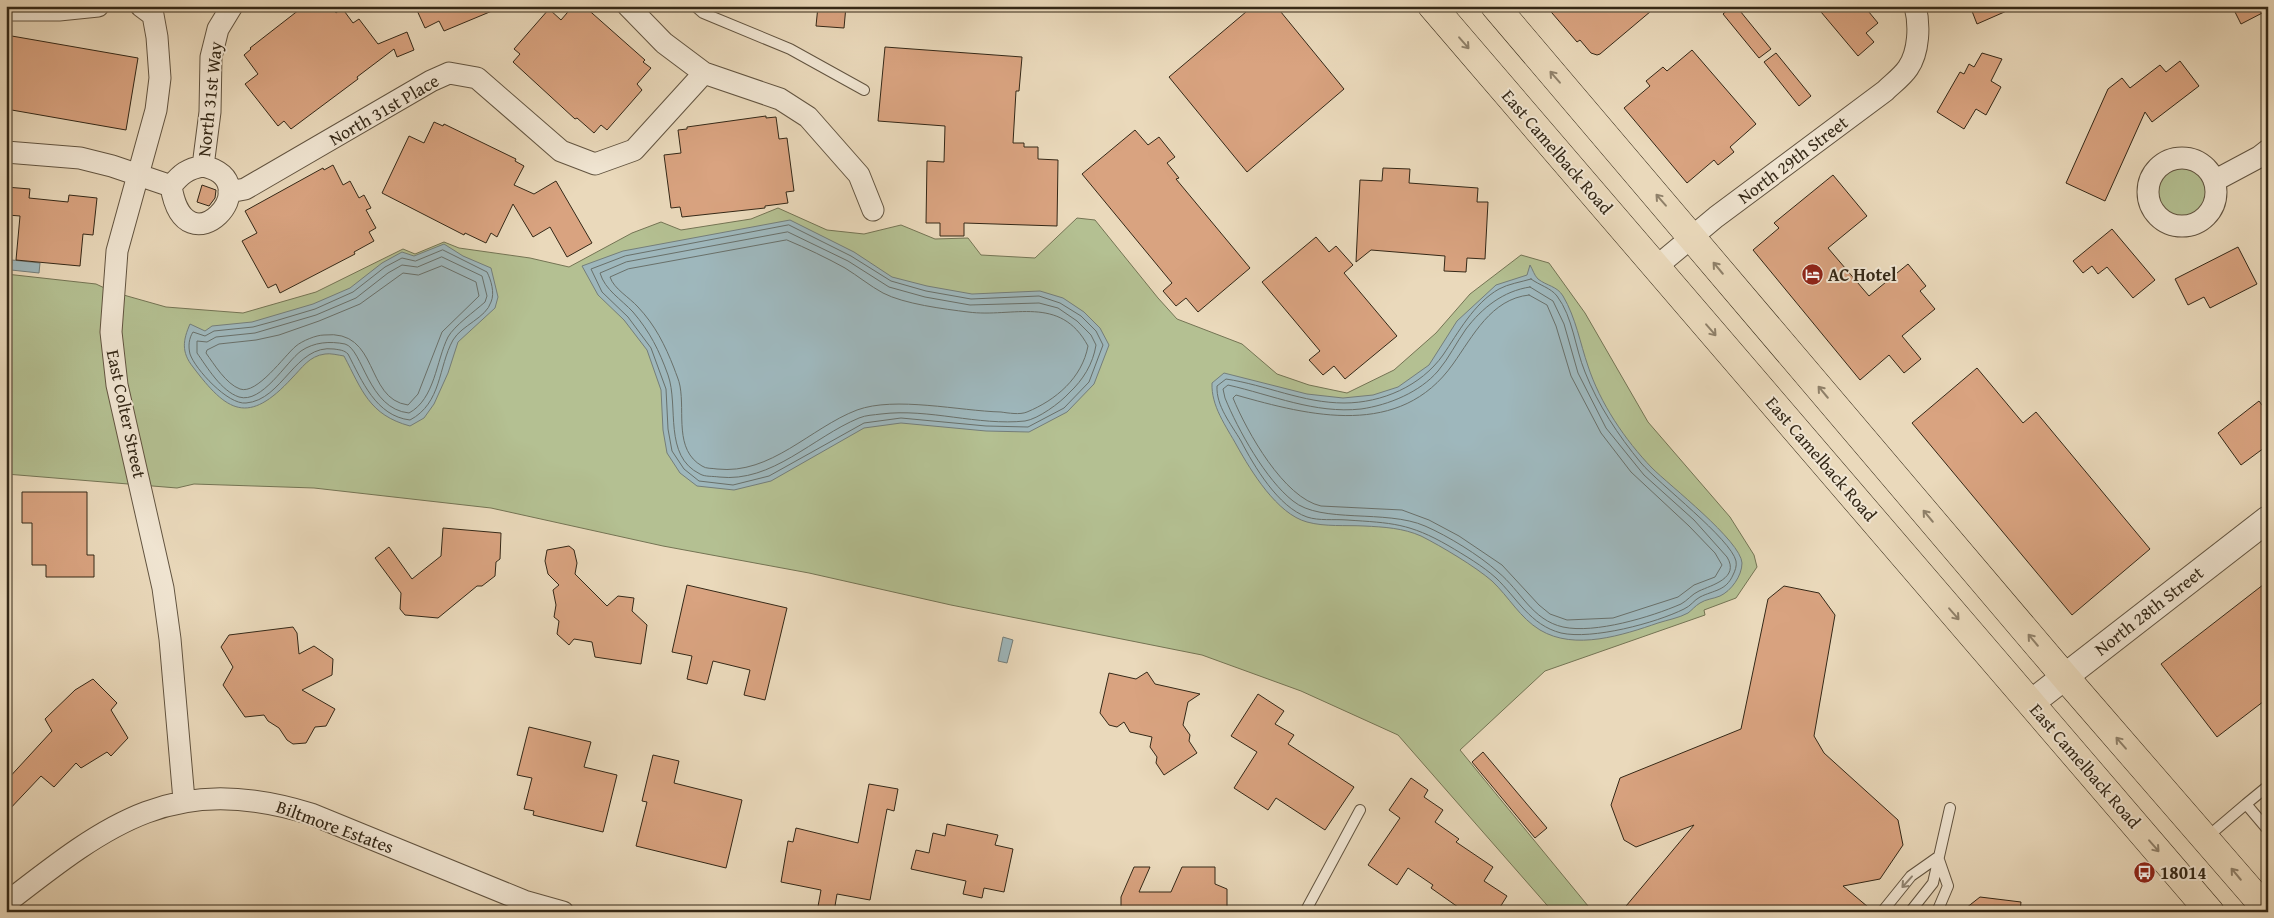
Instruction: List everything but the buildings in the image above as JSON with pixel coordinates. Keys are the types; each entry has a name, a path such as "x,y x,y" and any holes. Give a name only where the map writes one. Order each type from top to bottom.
{"main road":[{"name":"East Camelback Road","path":"1432,6 2210,912"},
{"path":"1495,6 2065,677 2268,911"}],"street":[{"path":"6,10 59,10 98,6"},
{"name":"East Colter Street","path":"141,6 152,15 157,37 160,78 156,110 118,250 111,323 117,385 163,588 170,639 184,800"},
{"name":"North 31st Way","path":"203,166 210,112 212,57 218,29 232,6"},
{"path":"628,6 664,43 704,73 780,99 808,117 859,175 873,210"},
{"name":"North 29th Street","path":"1656,267 1692,237 1885,91 1908,68 1917,44 1917,15 1915,6"},
{"name":"North 31st Place","path":"229,192 245,189 449,73 477,78 561,151 595,164 634,150 704,73"},
{"path":"2214,181 2259,158 2268,150"},
{"path":"6,152 80,158 112,166 171,186"},
{"path":"203,166 218,172 226,183 229,192 227,205 220,215 211,221 200,223 190,221 176,209 171,186 182,173 190,168 203,166"},
{"name":"North 28th Street","path":"2030,703 2268,518"},
{"name":"Biltmore Estates","path":"6,903 95,837 126,820 160,806 184,800 251,800 278,804 311,814 524,901 563,912"}],"lane":[{"path":"695,6 703,13 790,49 864,90"},
{"path":"2206,838 2268,786"},
{"path":"2246,804 2268,830"},
{"path":"1910,912 1933,883 1950,808"},
{"path":"1305,912 1360,810"},
{"path":"1882,912 1911,876 1938,857"},
{"path":"1938,857 1948,886 1938,912"}],"green space":[{"path":"2182,168 2200,175 2207,193 2200,211 2182,218 2164,211 2157,193 2164,175"},
{"path":"778,208 827,230 864,234 901,225 935,239 968,238 981,255 1035,258 1077,218 1095,220 1177,319 1242,344 1277,374 1309,385 1347,393 1394,370 1436,333 1470,294 1521,255 1549,263 1585,313 1648,422 1730,517 1754,555 1757,567 1736,598 1704,610 1705,615 1545,671 1460,750 1593,912 1553,912 1398,735 1301,691 1202,655 951,605 809,573 663,546 491,508 314,488 194,484 177,488 6,474 6,274 96,284 113,292 166,307 243,313 316,292 403,249 415,254 444,242 459,248 530,258 569,267 632,233 661,222 681,230 751,219"}],"water":[{"path":"790,220 854,252 892,277 927,286 972,294 1040,291 1063,298 1084,312 1100,328 1109,345 1094,384 1067,412 1029,432 986,431 901,423 864,428 771,481 734,490 697,486 680,473 667,453 663,430 661,390 647,350 624,320 598,295 582,266 623,251"},
{"path":"444,244 463,256 491,268 498,297 495,308 458,342 448,373 434,404 424,418 410,426 385,415 368,400 344,356 327,354 314,357 277,393 263,403 250,407 239,407 228,403 217,394 205,382 186,356 184,346 190,324 205,331 212,326 252,322 313,304 350,288 382,263 402,252 414,256"},
{"path":"12,260 40,263 39,273 11,270"},
{"path":"1530,265 1538,279 1558,290 1563,296 1575,322 1585,357 1599,394 1623,433 1652,468 1718,528 1739,553 1742,568 1732,587 1724,594 1700,603 1688,613 1677,618 1599,639 1568,639 1540,630 1526,620 1498,587 1485,575 1421,536 1393,528 1321,525 1307,522 1285,510 1257,479 1220,416 1214,400 1212,383 1224,373 1307,394 1343,398 1373,395 1398,387 1429,365 1457,321 1496,285 1527,275"},
{"path":"1003,637 1013,640 1007,663 998,661"}],"place":[{"name":"AC Hotel","path":"1812,275"},
{"name":"18014","path":"2144,873"}]}
